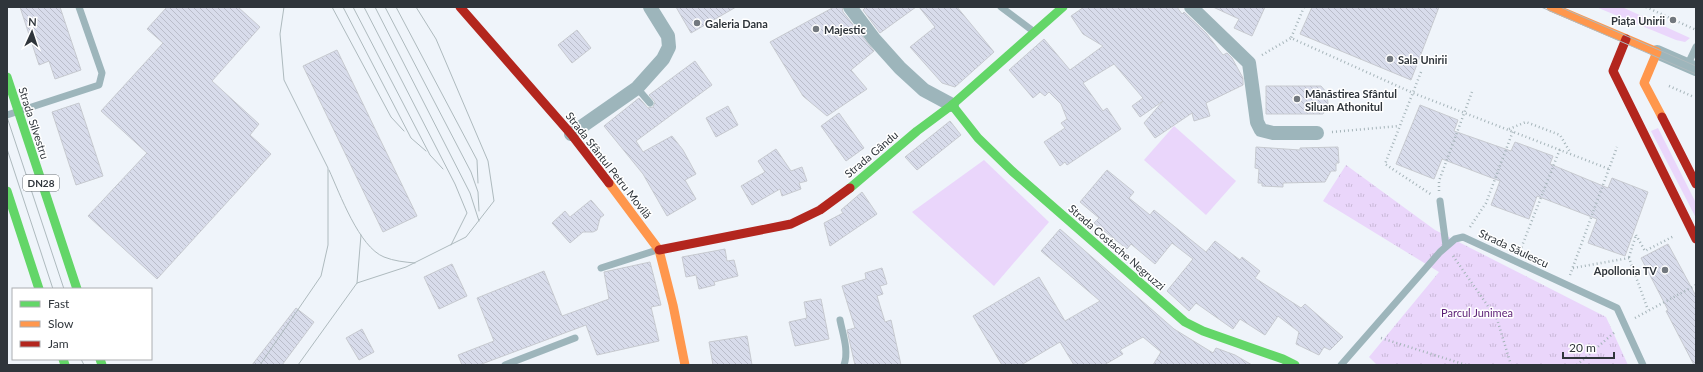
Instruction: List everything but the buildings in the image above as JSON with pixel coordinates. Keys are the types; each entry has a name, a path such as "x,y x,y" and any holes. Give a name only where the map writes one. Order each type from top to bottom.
{"street":[{"name":"Strada Sfântul Petru Movilă","path":"460,7 571,134 630,209 659,250 673,305 685,365"},
{"path":"571,134 637,88 663,60 669,47 668,36 650,7"},
{"path":"850,7 874,39 900,68 924,90 952,105"},
{"name":"Strada Gându","path":"659,250 791,224 810,217 830,204 932,119 952,105 1063,7"},
{"path":"1191,7 1249,63 1257,122 1261,130 1273,133 1317,134"},
{"path":"1551,7 1692,67"},
{"path":"1626,39 1613,71 1696,239"},
{"path":"1657,52 1644,83 1696,184"},
{"name":"Strada Silvestru","path":"7,78 77,288"},
{"name":"Strada Costache Negruzzi","path":"952,105 978,138 1012,171 1185,322 1283,359 1295,365"},
{"name":"DN28","path":"7,191 39,288"}],"lane":[{"path":"7,115 99,85 102,73 80,7"},
{"path":"1001,7 1034,32"},
{"path":"1692,67 1696,48"},
{"path":"637,88 650,103"},
{"path":"1440,201 1446,246"},
{"name":"Strada Săulescu","path":"1341,365 1446,246 1455,239 1463,237 1617,308 1643,365"},
{"path":"601,268 659,250"},
{"path":"840,320 845,346 846,358 844,365"},
{"path":"505,365 575,338"}],"path":[{"path":"1249,63 1290,38 1304,7"},
{"path":"1646,7 1696,30"},
{"path":"1290,38 1413,93 1609,169"},
{"path":"1421,72 1385,164 1440,201"},
{"path":"1669,86 1694,97"},
{"path":"1438,181 1472,92"},
{"path":"1509,130 1526,122 1560,135 1570,154"},
{"path":"1317,134 1399,126"},
{"path":"1463,237 1486,203 1513,131"},
{"path":"1566,285 1617,148"},
{"path":"1516,261 1560,149"},
{"path":"1674,236 1645,251 1636,235 1629,258 1648,310 1696,285"},
{"path":"1446,246 1497,319 1511,365"},
{"path":"1573,268 1629,258"},
{"path":"1576,365 1624,324"},
{"path":"1369,335 1466,365"}],"green space":[{"path":"1596,7 1622,7 1690,38 1685,42 1676,40"},
{"path":"1174,126 1236,181 1206,215 1144,160"},
{"path":"1658,128 1696,203 1696,218 1651,131"},
{"path":"984,160 1049,222 994,286 912,212"},
{"name":"Parcul Junimea","path":"1346,165 1435,230 1606,317 1628,365 1377,365 1369,357 1439,272 1323,201"}],"tram line":[{"path":"260,365 321,276 328,245 328,168 284,80 280,34 284,7"},
{"path":"332,7 391,117 404,131"},
{"path":"343,7 411,138 426,151"},
{"path":"353,7 430,155 443,169"},
{"path":"364,7 455,184 467,213 451,245"},
{"path":"375,7 470,193 479,221"},
{"path":"385,7 471,172 478,192 479,211"},
{"path":"396,7 477,160 478,183"},
{"path":"298,365 357,283 406,267 466,237 494,201 488,161 436,39 416,7"},
{"path":"1541,7 1696,74"},
{"path":"1560,7 1696,66"},
{"path":"7,117 64,288"},
{"path":"7,149 53,288"},
{"path":"329,170 351,219 366,243 384,257 403,262 415,263"},
{"path":"357,283 361,235"},
{"path":"82,360 84,365"}],"traffic: fast":[{"path":"850,188 917,131 952,105 1063,7"},
{"path":"7,77 77,288"},
{"path":"952,105 978,138 1012,171 1185,322 1203,331 1283,359 1295,365"},
{"path":"7,191 39,288"},
{"path":"63,360 65,365"},
{"path":"100,360 102,365"}],"traffic: slow":[{"path":"1551,7 1657,52 1644,83 1662,117"},
{"path":"609,183 659,250 673,305 685,365"}],"traffic: jam":[{"path":"460,7 571,134 609,183"},
{"path":"1626,39 1613,71 1696,239"},
{"path":"1662,117 1696,184"},
{"path":"659,250 791,224 820,210 850,188"}],"place":[{"name":"Piața Unirii","path":"1673,20"},
{"name":"Galeria Dana","path":"697,23"},
{"name":"Majestic","path":"816,29"},
{"name":"Sala Unirii","path":"1390,59"},
{"name":"Mănăstirea Sfântul Siluan Athonitul","path":"1297,99"},
{"name":"Apollonia TV","path":"1665,270"}]}
